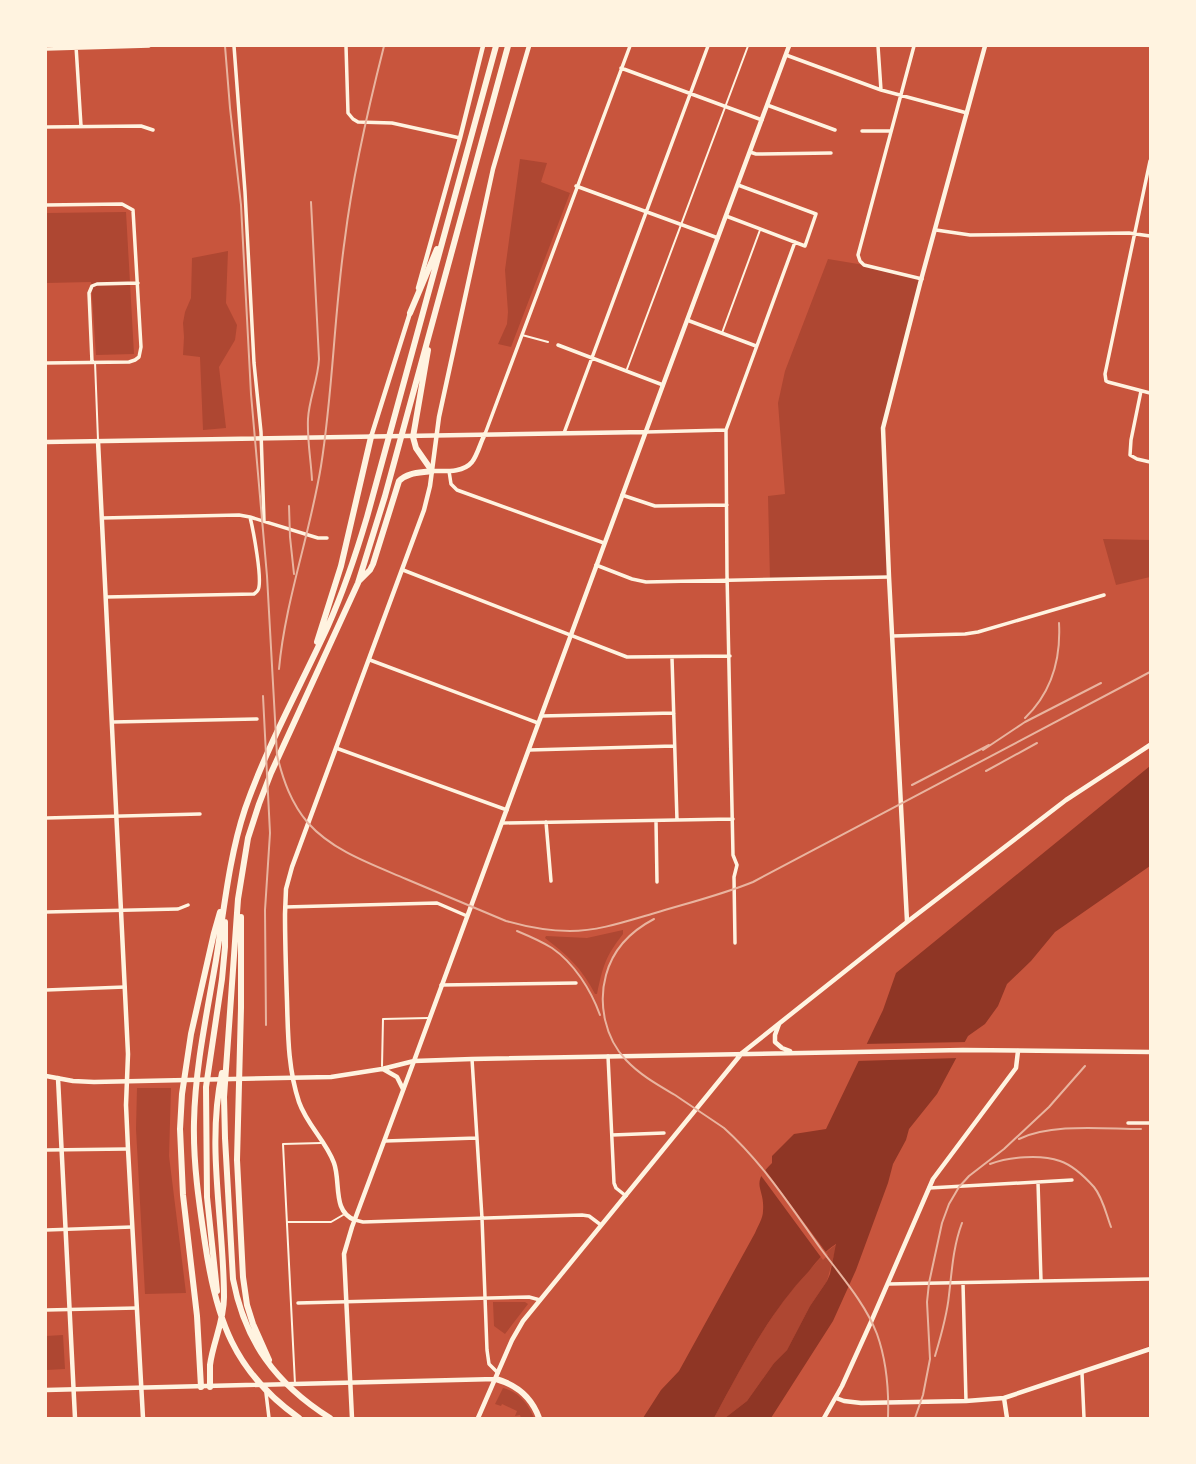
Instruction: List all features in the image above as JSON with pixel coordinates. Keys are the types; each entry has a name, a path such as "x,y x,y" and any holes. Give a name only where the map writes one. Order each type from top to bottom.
{"highway":[{"path":"299,1419 276,1401 246,1366 230,1341 218,1311 196,1184 194,1143 197,1083 237,838 261,770 335,609 355,557 496,46"},
{"path":"330,1419 306,1402 274,1371 260,1352 248,1331 237,1298 232,1271 224,1111 241,879 254,818 271,773 358,583 385,496 508,46"},
{"path":"410,313 448,222"},
{"path":"358,583 373,564 400,481 410,474 432,471 415,445 413,433 434,314"},
{"path":"311,660 337,581 371,437"},
{"path":"241,879 237,1169 244,1285 253,1324 274,1371"},
{"path":"201,1387 197,1316 183,1195 181,1118 191,1034 214,933 227,890"},
{"path":"218,1311 206,1189 207,1080 225,947 225,903"},
{"path":"210,1387 210,1365 224,1301 216,1134 219,1087 227,1054"},
{"path":"497,1376 525,1394 538,1419"}],"main road":[{"path":"371,437 410,313 483,46"},
{"path":"355,1220 345,1214 340,1205 333,1159 302,1110 291,1068 288,1045 285,907 288,877 424,510 439,417 493,169 529,46"},
{"path":"352,1419 344,1254 789,46"},
{"path":"907,922 883,428 985,46"},
{"path":"46,442 646,432"},
{"path":"432,471 463,468 472,461 485,434"},
{"path":"98,441 122,910 128,1058 128,1149 144,1419"},
{"path":"478,1419 516,1332 742,1053 1066,800 1150,745"},
{"path":"780,1023 775,1042 796,1053"},
{"path":"46,1076 74,1081 113,1082 240,1080 331,1077 414,1061 472,1059 963,1050 1150,1052"},
{"path":"824,1419 888,1284 929,1188 940,1168 1016,1068 1018,1051"},
{"path":"382,1069 397,1077 403,1089"},
{"path":"58,1079 75,1419"},
{"path":"836,1398 859,1403 1004,1398 1150,1349"},
{"path":"46,1390 295,1385 497,1376"},
{"path":"1004,1398 1007,1419"}],"street":[{"path":"46,49 149,46"},
{"path":"234,46 246,192 264,521"},
{"path":"346,46 348,113 353,120 392,123 460,138"},
{"path":"485,434 629,46"},
{"path":"564,433 708,46"},
{"path":"878,46 881,90"},
{"path":"914,46 859,258 864,265 922,279"},
{"path":"76,47 81,126"},
{"path":"786,55 881,90 967,113"},
{"path":"621,68 762,120"},
{"path":"767,105 835,130"},
{"path":"46,127 141,126 153,130"},
{"path":"862,131 891,131"},
{"path":"750,152 831,153"},
{"path":"1150,161 1108,360 1106,381 1150,393"},
{"path":"726,216 805,246 816,214 738,185"},
{"path":"576,186 718,238"},
{"path":"46,205 117,204 129,207 134,213 141,347 139,357 129,362 46,363"},
{"path":"936,230 970,235 1135,233 1150,236"},
{"path":"735,943 734,877 737,865 733,855 726,430 795,242"},
{"path":"93,362 89,293 92,286 138,283"},
{"path":"687,320 756,346"},
{"path":"558,345 663,385"},
{"path":"1141,391 1130,455 1150,461"},
{"path":"646,432 726,430"},
{"path":"449,471 451,484 457,490 604,543"},
{"path":"622,495 654,506 727,505"},
{"path":"101,518 239,515 318,538 327,538"},
{"path":"106,597 250,596 257,592 259,583 250,517"},
{"path":"596,565 638,581 657,582 889,577"},
{"path":"403,570 627,657 730,656"},
{"path":"893,636 965,635 1104,595"},
{"path":"672,657 677,820"},
{"path":"370,660 539,723"},
{"path":"541,716 674,713"},
{"path":"113,722 257,719"},
{"path":"529,750 674,746"},
{"path":"336,748 507,810"},
{"path":"46,818 200,814"},
{"path":"502,823 733,819"},
{"path":"656,820 657,882"},
{"path":"546,822 551,881"},
{"path":"285,907 434,903 467,916"},
{"path":"46,912 178,909 188,905"},
{"path":"441,985 576,983"},
{"path":"46,990 125,987"},
{"path":"608,1056 614,1183 626,1196"},
{"path":"472,1059 489,1361 497,1376"},
{"path":"1128,1123 1150,1123"},
{"path":"612,1135 664,1133"},
{"path":"385,1141 477,1139"},
{"path":"46,1150 128,1149"},
{"path":"929,1188 1072,1180"},
{"path":"1038,1182 1041,1281"},
{"path":"355,1220 363,1222 582,1215 589,1216 601,1225"},
{"path":"46,1230 132,1227"},
{"path":"888,1284 1150,1279"},
{"path":"962,1283 966,1401"},
{"path":"299,1303 529,1297 540,1300"},
{"path":"46,1310 137,1308"},
{"path":"1082,1373 1084,1419"},
{"path":"266,1385 268,1419"}],"lane":[{"path":"627,370 748,46"},
{"path":"722,333 761,229"},
{"path":"521,335 548,342"},
{"path":"93,362 98,441"},
{"path":"382,1069 383,1019 429,1018"},
{"path":"295,1385 283,1144 324,1143"},
{"path":"287,1222 331,1222 345,1214"}],"shaded area":[{"path":"520,159 547,163 541,182 570,193 511,347 498,344 507,324 505,270"},
{"path":"126,212 134,354 96,355 91,282 46,283 46,213"},
{"path":"228,251 226,303 237,325 235,340 219,367 226,428 203,430 200,357 183,355 183,323 191,298 192,258"},
{"path":"828,259 922,279 884,422 889,577 770,580 768,496 785,494 778,403 785,371"},
{"path":"1103,539 1150,540 1150,577 1116,585"},
{"path":"1150,766 1150,866 1055,932 1007,984 998,1006 985,1024 968,1036 937,1094 909,1129 893,1164 856,1270 833,1321 771,1418 725,1418 747,1401 774,1363 787,1350 810,1306 827,1281 836,1244 818,1260 781,1305 714,1418 643,1418 661,1390 679,1371 755,1233 763,1214 761,1176 772,1163 772,1156 794,1134 826,1129 883,1010 896,973"},
{"path":"623,930 606,962 597,994 573,963 545,938 587,938"},
{"path":"137,1088 171,1088 169,1156 186,1293 145,1294 136,1129"},
{"path":"837,1244 827,1281 810,1306 787,1350 774,1363 747,1401 725,1418 714,1418 757,1340 782,1304 810,1269"},
{"path":"493,1302 528,1304 505,1334 494,1326"},
{"path":"63,1335 65,1369 46,1370 46,1336"},
{"path":"503,1388 522,1399 534,1418 515,1416 517,1411 502,1404 495,1404"}],"pier":[{"path":"967,1042 959,1058 855,1061 862,1044"},
{"path":"763,1167 828,1255 823,1260 759,1173"}],"railway":[{"path":"225,46 241,205 251,394 267,576 277,755 292,799 308,823 329,841 366,862 506,921 554,930 581,931 602,927 704,899 753,882 1150,672"},
{"path":"279,669 287,619 321,466 348,214 384,46"},
{"path":"311,202 319,359 308,419 312,480"},
{"path":"289,506 294,574"},
{"path":"1025,718 1042,697 1053,675 1058,650 1059,623"},
{"path":"983,750 1025,722 1101,683"},
{"path":"263,696 270,833 265,910 266,1025"},
{"path":"986,771 1037,743"},
{"path":"912,785 989,745"},
{"path":"654,919 624,942 609,966 604,986 603,1009 613,1042 637,1070 724,1128 764,1171 787,1201 852,1290 872,1323 885,1365 888,1418"},
{"path":"517,931 548,945 568,961 587,987 600,1015"},
{"path":"915,1418 930,1359 927,1302 929,1283 942,1223 949,1204 969,1176 1004,1149 1049,1107 1085,1066"},
{"path":"1019,1139 1062,1129 1141,1129"},
{"path":"990,1164 1034,1157 1065,1163 1097,1191 1111,1227"},
{"path":"935,1356 945,1318 955,1250 962,1223"}]}
